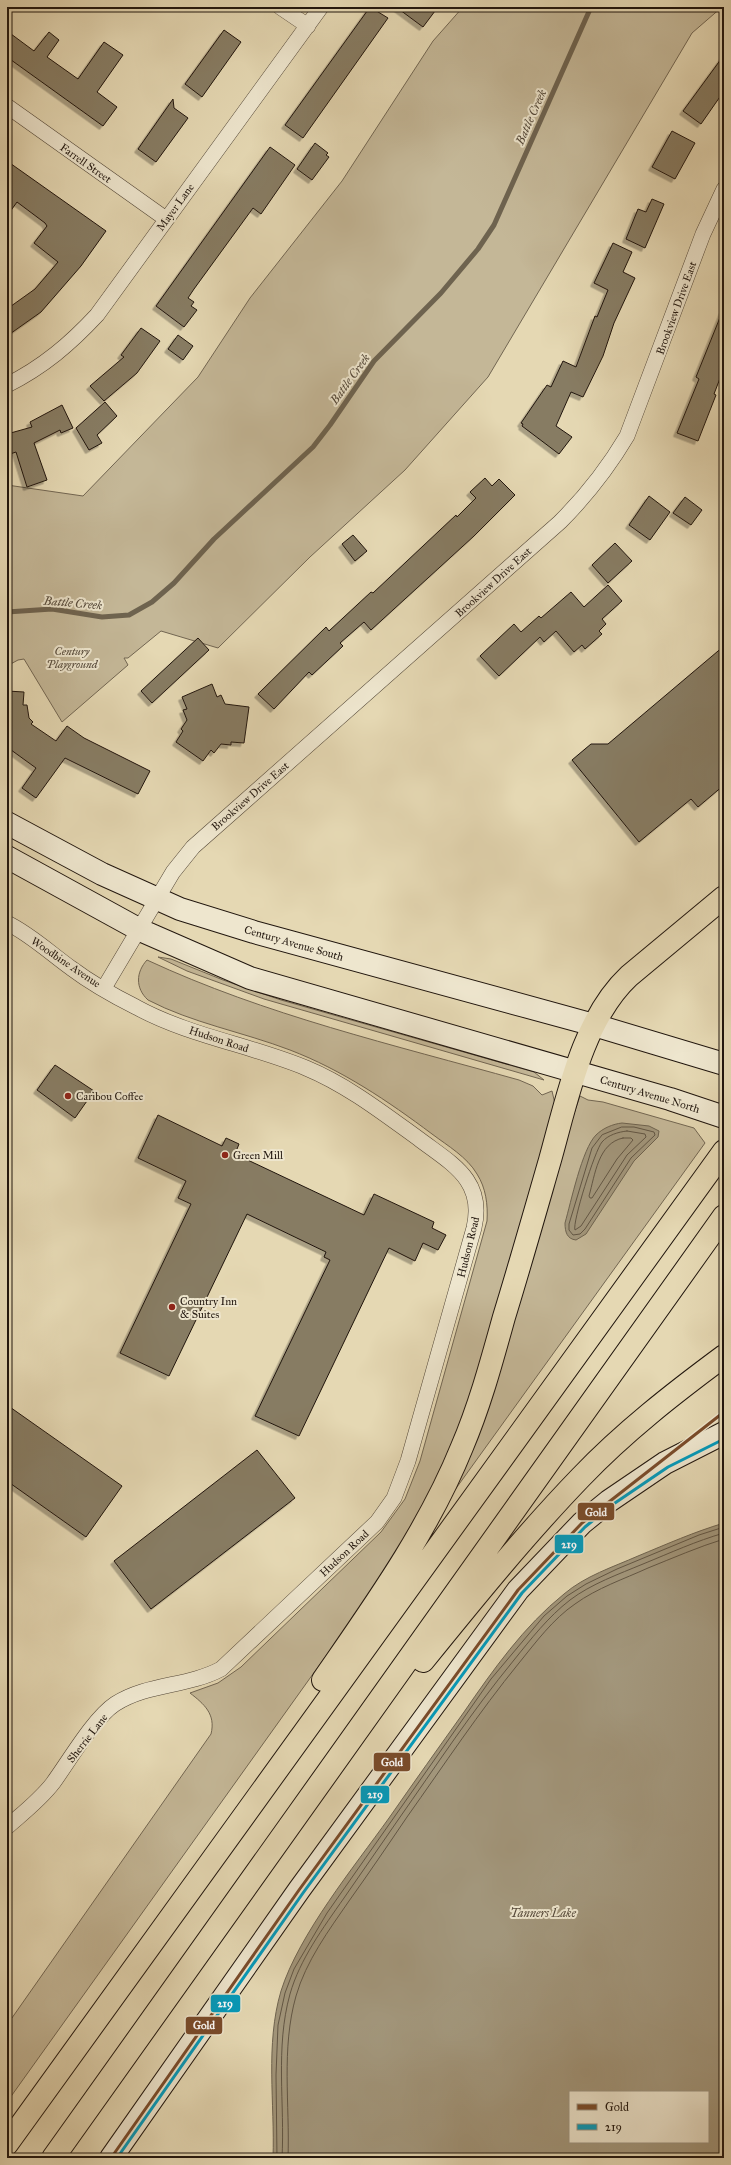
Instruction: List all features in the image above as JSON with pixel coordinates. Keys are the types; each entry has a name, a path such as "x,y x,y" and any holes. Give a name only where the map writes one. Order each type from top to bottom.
{"highway":[{"path":"239,1821 320,1684 390,1582 429,1515 462,1447 488,1372 575,1072 594,1025 606,1003 622,983 724,897"},
{"path":"7,2144 719,1158"},
{"path":"53,2158 724,1216"},
{"path":"289,1826 461,1614 581,1477 634,1426 677,1391 724,1356"}],"main road":[{"name":"Century Avenue South","path":"7,822 102,874 157,900 180,909 248,930 594,1025"},
{"path":"7,858 140,930 250,978 575,1072"},
{"path":"594,1025 724,1064"},
{"name":"Century Avenue North","path":"575,1072 724,1117"},
{"path":"111,2158 299,1890 518,1590 582,1523 609,1501 665,1464 724,1433"}],"street":[{"path":"280,7 308,26"},
{"name":"Mayer Lane","path":"7,385 27,375 54,357 97,315 321,7"},
{"name":"Farrell Street","path":"7,106 166,219"},
{"name":"Brookview Drive East","path":"157,900 177,865 193,847 560,522 588,494 609,466 627,436 703,234 724,189"},
{"path":"104,988 157,900"},
{"name":"Woodbine Avenue","path":"7,923 73,970 104,988"},
{"name":"Hudson Road","path":"104,988 137,1008 175,1024 280,1058 330,1079 381,1112 458,1169 469,1182 476,1201 474,1228 408,1461 394,1498 377,1522 221,1669 206,1677 187,1682"},
{"name":"Sherrie Lane","path":"7,1827 33,1805 52,1784 98,1721 114,1705 134,1693 157,1686 187,1682"}],"green space":[{"name":"Century Playground","path":"463,7 722,7 692,33 488,377 405,470 310,557 218,648 161,631 128,658 124,658 128,665 62,722 24,659 18,660 7,666 7,485 83,496 198,377 250,298 342,181 433,41"},
{"path":"158,957 171,959 223,980 281,1000 534,1072 544,1080 264,999 187,971"},
{"path":"147,960 192,980 237,997 330,1028 519,1080 533,1086 542,1095 552,1091 555,1104 472,1395 427,1502 358,1611 7,2102 7,2025 211,1734 212,1721 208,1710 190,1693 218,1683 241,1667 381,1532 405,1499 420,1461 487,1221 486,1197 480,1179 468,1162 457,1152 381,1098 328,1067 290,1050 182,1015 148,1000 141,990 138,980 143,965"},
{"path":"580,1096 588,1100 603,1102 694,1128 705,1143 439,1512"}],"water":[{"path":"622,1123 649,1126 659,1131 658,1137 634,1161 586,1234 576,1240 570,1238 565,1229 565,1223 586,1152 596,1135 602,1130 615,1124"},
{"name":"Tanners Lake","path":"724,1523 724,2158 273,2158 273,2032 281,1991 289,1969 301,1947 314,1924 344,1879 486,1680 522,1634 549,1607 572,1588 590,1577 691,1534"}],"building":[{"path":"370,7 388,18 303,138 285,125"},
{"path":"396,7 438,7 423,27"},
{"path":"224,30 241,42 202,97 185,84"},
{"path":"7,31 34,51 49,32 59,40 47,57 78,79 104,42 123,55 97,92 117,107 103,126 7,57"},
{"path":"724,55 724,91 701,124 683,111"},
{"path":"173,99 174,108 188,118 156,162 138,149"},
{"path":"672,131 695,143 675,179 652,167"},
{"path":"315,143 328,153 326,155 329,157 312,180 297,169"},
{"path":"270,147 295,165 261,214 253,208 194,289 188,298 194,302 191,306 197,310 184,327 156,306"},
{"path":"7,161 106,231 81,266 41,312 7,336 7,309 35,289 58,262 34,243 47,226 45,223 17,202 7,216"},
{"path":"652,199 664,204 645,248 626,239 638,209 646,212"},
{"path":"613,243 632,252 623,272 635,278 614,323 603,356 583,397 571,392 556,426 572,437 559,454 522,426 523,424 521,423 547,385 551,387 563,361 576,367 595,316 597,317 608,290 594,283"},
{"path":"723,310 724,368 714,394 716,395 698,441 677,433 699,379 696,377"},
{"path":"141,328 160,341 137,373 104,401 90,386 124,357 121,355"},
{"path":"178,335 193,346 183,360 168,349"},
{"path":"105,402 117,416 97,435 102,443 89,450 76,428"},
{"path":"62,405 73,428 61,433 60,430 34,443 47,480 27,487 16,452 7,455 7,434 32,427 30,422"},
{"path":"485,478 492,486 499,479 515,495 474,536 371,630 364,622 340,643 343,646 312,675 309,672 274,709 258,694 326,627 329,631 371,592 373,593 456,515 457,517 476,498 470,492"},
{"path":"649,496 670,512 650,540 629,525"},
{"path":"685,497 702,510 691,525 673,513"},
{"path":"353,535 367,551 355,561 342,544"},
{"path":"615,543 632,561 608,583 592,565"},
{"path":"608,585 622,601 602,619 606,624 599,631 602,634 585,649 582,645 574,652 556,631 544,642 540,637 499,676 480,656 514,624 521,632 539,616 541,618 571,592 584,607"},
{"path":"198,638 209,650 152,703 141,691"},
{"path":"724,646 724,785 698,807 691,799 639,842 572,760 591,744 608,744"},
{"path":"212,684 217,697 221,695 225,704 249,707 244,743 231,742 231,745 221,744 214,753 211,750 203,761 176,742 183,731 181,729 187,720 183,710 187,709 182,697"},
{"path":"7,691 24,692 23,705 27,705 29,718 33,722 31,724 56,741 67,726 84,738 150,771 138,794 65,758 36,798 22,788 36,768 7,747"},
{"name":"Caribou Coffee","path":"55,1065 94,1091 75,1118 37,1090"},
{"name":"Country Inn & Suites","path":"158,1115 222,1146 226,1138 239,1144 235,1154 364,1215 374,1194 434,1222 432,1228 446,1235 438,1250 423,1243 415,1261 389,1248 299,1436 255,1416 330,1260 324,1257 326,1252 247,1214 169,1376 120,1353 191,1204 178,1198 186,1181 138,1158"},
{"path":"7,1405 122,1486 86,1537 7,1481"},
{"path":"257,1450 295,1498 151,1609 114,1561"}],"waterway":[{"name":"Battle Creek","path":"7,612 52,609 102,617 129,615 152,602 174,583 214,539 313,447 374,361 441,293 478,249 494,225 591,7"}],"transit line":[{"name":"Gold","path":"111,2158 299,1890 518,1590 582,1523 724,1412"},
{"name":"219","path":"117,2158 303,1893 522,1593 585,1527 612,1505 668,1467 724,1439"}],"place":[{"name":"Caribou Coffee","path":"68,1096"},
{"name":"Green Mill","path":"225,1155"},
{"name":"Country Inn & Suites","path":"172,1307"}]}
